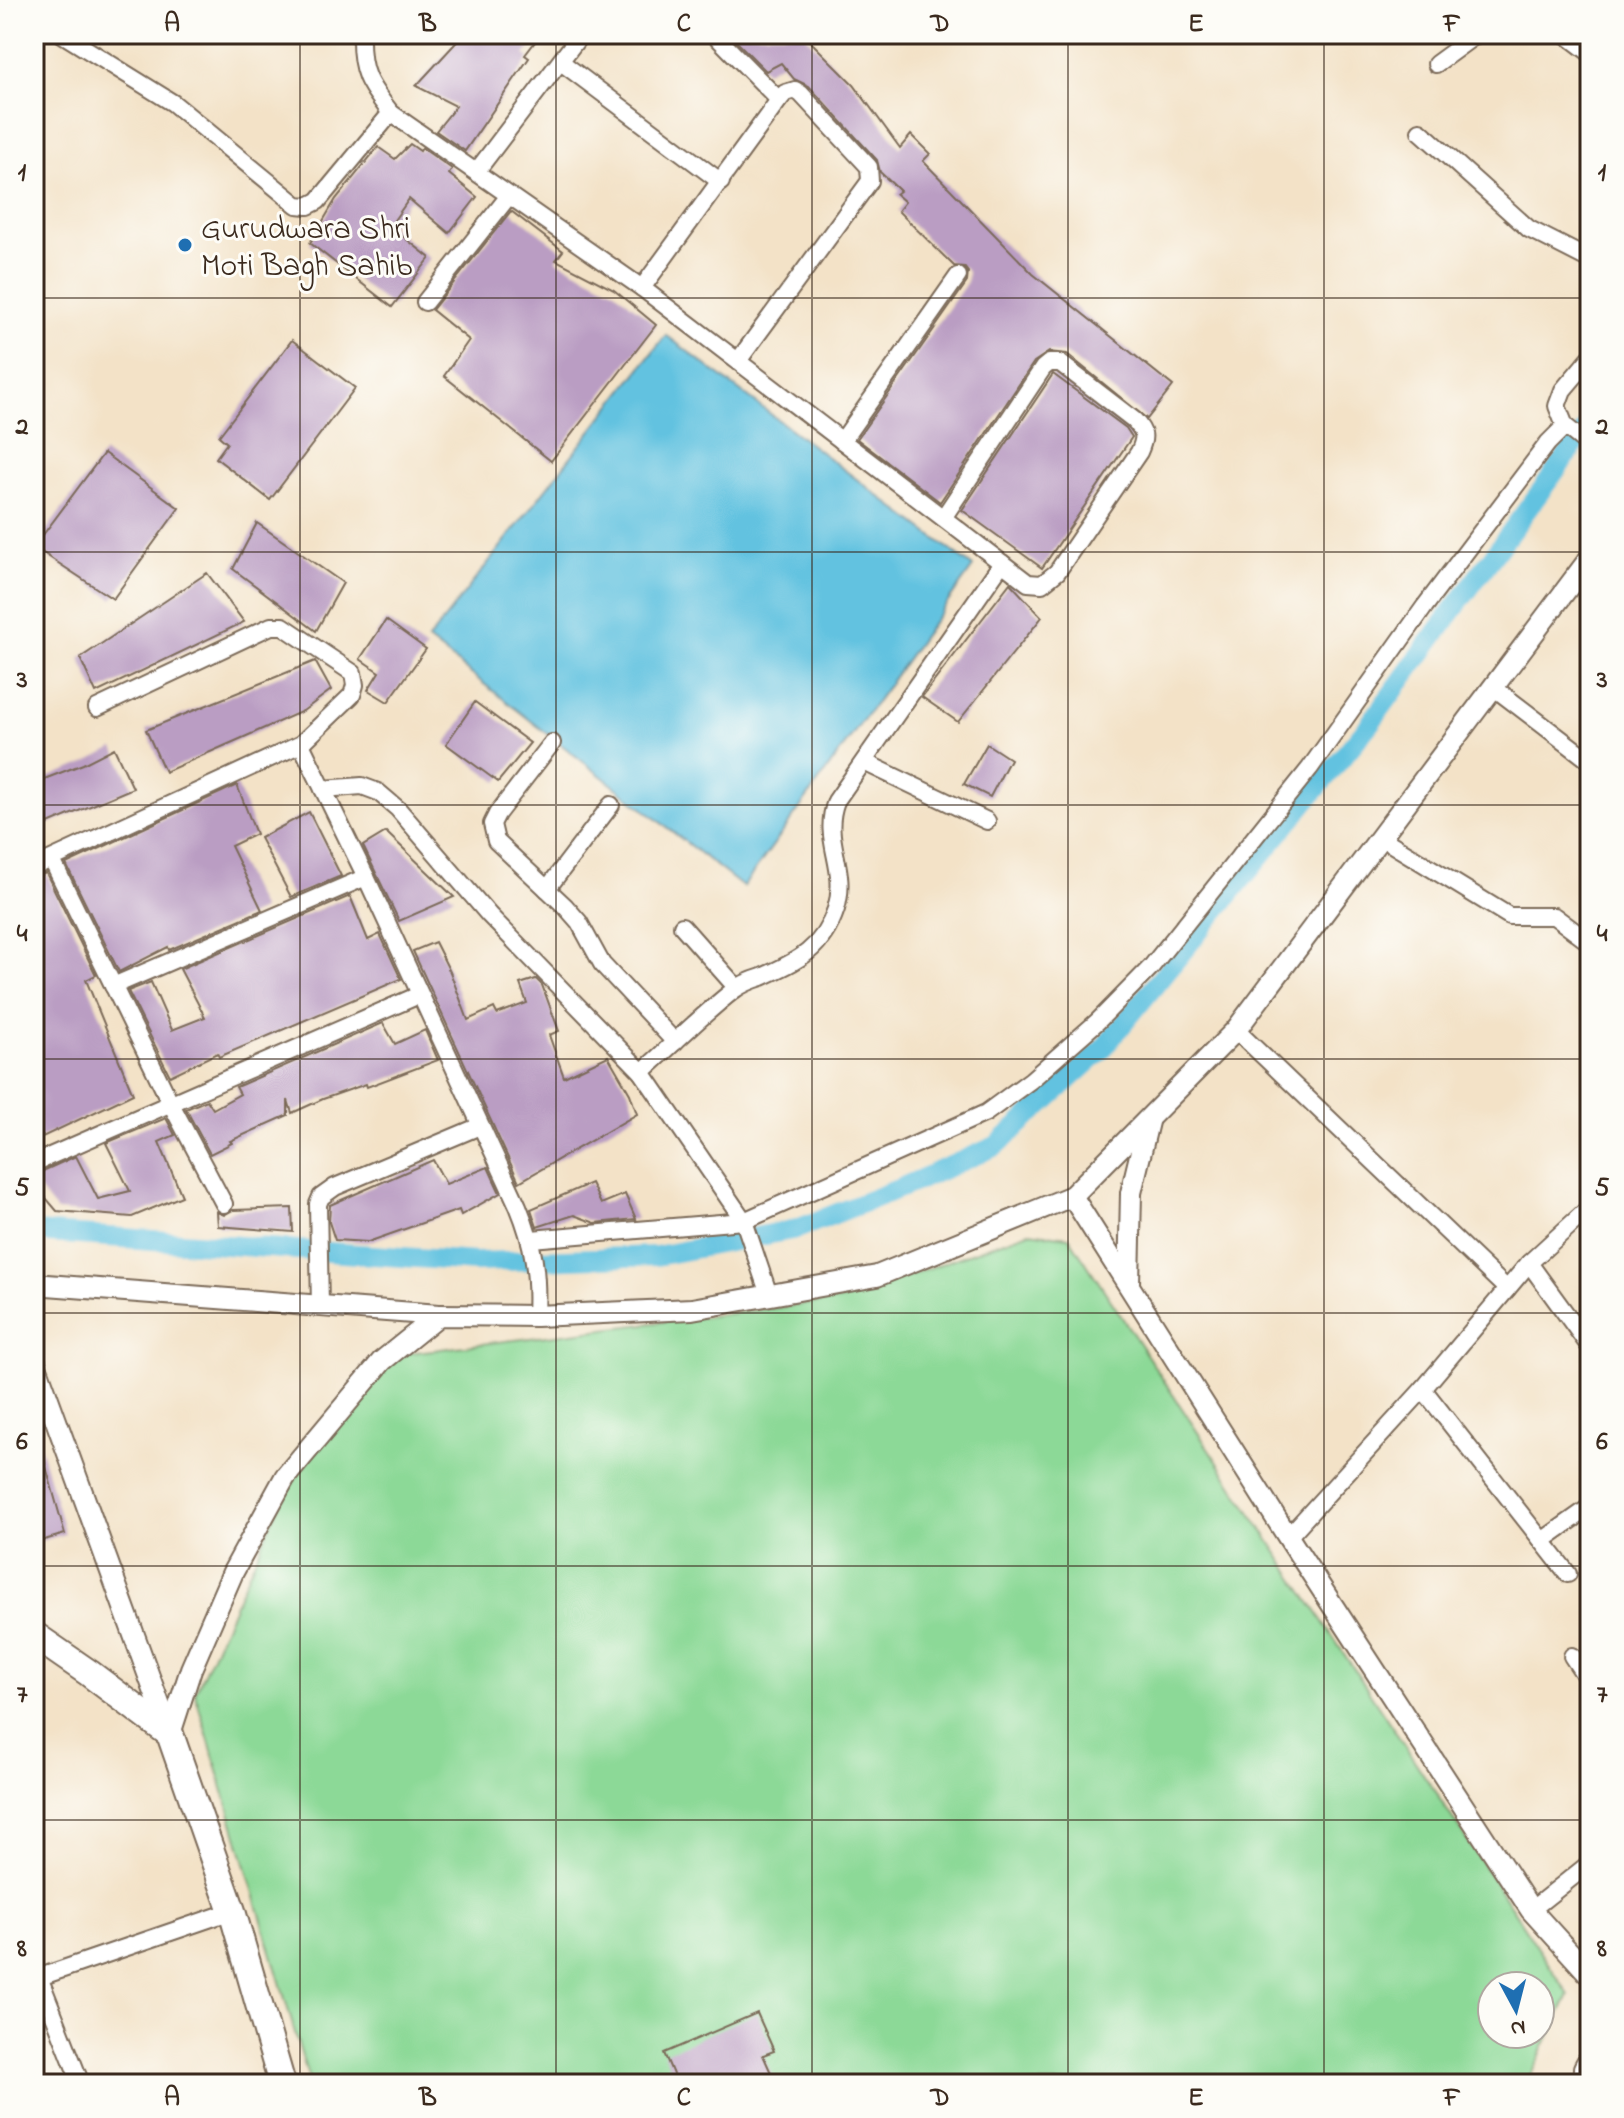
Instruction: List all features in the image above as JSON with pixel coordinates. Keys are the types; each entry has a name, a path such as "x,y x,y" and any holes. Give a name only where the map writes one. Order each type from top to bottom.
{"main road":[{"path":"34,1635 170,1734 232,1911 282,2084"}],"street":[{"path":"62,34 173,103 297,205 308,206 318,201 391,113"},
{"path":"361,34 363,71 369,85 391,113 642,288 1028,583 1042,584 1057,572 1139,452 1145,436 1143,429 1060,363 1049,363 943,518"},
{"path":"476,172 581,34"},
{"path":"714,34 779,100"},
{"path":"1436,64 1477,34"},
{"path":"1565,34 1590,53"},
{"path":"561,62 721,182"},
{"path":"642,288 779,100 789,91 795,90 801,94 869,167 870,181 738,361"},
{"path":"1420,131 1529,229 1590,260"},
{"path":"425,302 508,197"},
{"path":"842,441 958,276"},
{"path":"532,1244 746,1227 986,1113 1031,1080 1098,1021 1151,967 1301,781 1425,606 1548,443 1577,436 1557,406 1563,390 1590,358"},
{"path":"642,1072 736,987 794,963 810,952 832,920 841,894 836,853 829,829 836,801 1002,563"},
{"path":"34,1284 439,1315 536,1316 692,1309 877,1276 1072,1196 1236,1030 1493,687 1586,570"},
{"path":"34,867 301,744 352,695 355,685 353,673 283,626 271,626 97,708"},
{"path":"1493,687 1590,761"},
{"path":"552,743 497,814 492,824 496,841 579,922 602,964 675,1042"},
{"path":"301,744 366,877 532,1244 537,1283 536,1316"},
{"path":"864,762 987,821"},
{"path":"323,789 362,786 378,792 398,809 489,915 642,1072 746,1227 769,1295"},
{"path":"547,889 611,805"},
{"path":"1380,837 1509,916 1554,916 1590,943"},
{"path":"52,860 171,1104 224,1204"},
{"path":"113,986 366,877"},
{"path":"682,926 736,987"},
{"path":"34,1163 419,995"},
{"path":"1236,1030 1507,1289"},
{"path":"1129,1285 1131,1193 1149,1118"},
{"path":"320,1306 317,1244 321,1197 335,1187 480,1126"},
{"path":"1072,1196 1288,1537 1531,1910 1590,1975"},
{"path":"1288,1537 1423,1389 1529,1263 1590,1207"},
{"path":"1529,1263 1590,1347"},
{"path":"170,1734 191,1669 227,1586 285,1477 382,1361 439,1315"},
{"path":"34,1360 170,1734"},
{"path":"1423,1389 1568,1574"},
{"path":"1542,1541 1590,1507"},
{"path":"1572,1656 1590,1683"},
{"path":"1531,1910 1590,1863"},
{"path":"81,2084 37,1978 232,1911"}],"green space":[{"path":"1029,1232 1069,1237 1553,1970 1476,1970 1476,2050 1542,2050 1526,2084 310,2084 195,1693 287,1488 392,1355 841,1300"},
{"path":"1556,1975 1569,1995 1556,2022"}],"water":[{"path":"666,335 973,567 743,887 428,640"}],"building":[{"path":"464,34 541,34 525,55 529,58 465,151 436,131 456,106 416,86"},
{"path":"729,34 803,34 854,85 900,148 911,135 930,154 923,161 1033,274 1173,386 1147,419 1067,354 1049,352 1034,362 940,502 857,439 967,282 968,272 964,267 954,266 898,211 905,202 896,194 900,191 880,172 877,160 809,86 794,79 781,63 766,71"},
{"path":"410,144 420,151 422,148 452,169 449,174 477,197 449,233 409,199 390,226 430,258 392,307 310,243 336,199 378,147 395,159"},
{"path":"511,211 563,251 556,260 614,290 656,325 551,461 444,376 469,340 432,310"},
{"path":"292,340 355,388 270,500 216,458 227,443 219,436"},
{"path":"1053,374 1126,428 1132,437 1042,568 962,510"},
{"path":"104,453 179,508 113,599 34,547"},
{"path":"257,523 343,583 316,631 233,569"},
{"path":"207,573 244,622 96,693 80,658"},
{"path":"1010,583 1042,617 958,722 922,697"},
{"path":"386,620 426,649 388,702 368,690 379,672 360,659"},
{"path":"315,661 331,690 303,711 165,772 146,730"},
{"path":"475,702 530,743 498,782 446,744"},
{"path":"987,744 1010,759 990,797 964,784"},
{"path":"114,748 133,788 34,830 34,783"},
{"path":"237,785 256,834 231,846 262,910 169,950 168,947 119,972 66,864"},
{"path":"309,812 341,876 291,897 260,838"},
{"path":"386,832 454,897 399,921 363,846"},
{"path":"46,873 96,975 86,980 133,1094 34,1141 34,878"},
{"path":"350,896 368,940 380,934 401,979 219,1057 217,1053 170,1076 128,991 151,982 172,1030 205,1017 180,969"},
{"path":"435,942 468,1020 494,1008 497,1014 527,1003 520,984 536,979 542,985 559,1031 549,1035 564,1077 608,1056 630,1094 637,1114 519,1182 413,951"},
{"path":"383,1023 395,1044 425,1030 438,1060 367,1087 366,1084 323,1099 292,1113 288,1100 288,1115 230,1141 232,1143 210,1154 186,1109 207,1100 213,1109 240,1094 236,1087"},
{"path":"166,1118 175,1135 159,1142 182,1196 132,1217 57,1211 34,1184 34,1175 76,1156 98,1199 130,1191 106,1143"},
{"path":"433,1160 446,1184 488,1167 500,1193 461,1215 459,1210 368,1242 335,1240 329,1222 330,1205"},
{"path":"591,1183 601,1204 625,1194 636,1219 595,1223 574,1215 537,1227 531,1209"},
{"path":"292,1208 293,1232 218,1226 217,1212 224,1215 233,1210"},
{"path":"39,1442 65,1534 34,1543 34,1443"},
{"path":"757,2013 774,2051 763,2055 776,2084 677,2084 664,2053"}],"waterway":[{"path":"34,1232 476,1262 656,1256 797,1229 996,1146 1101,1051 1368,726 1590,424"}],"place":[{"name":"Gurudwara Shri Moti Bagh Sahib","path":"185,245"}]}
